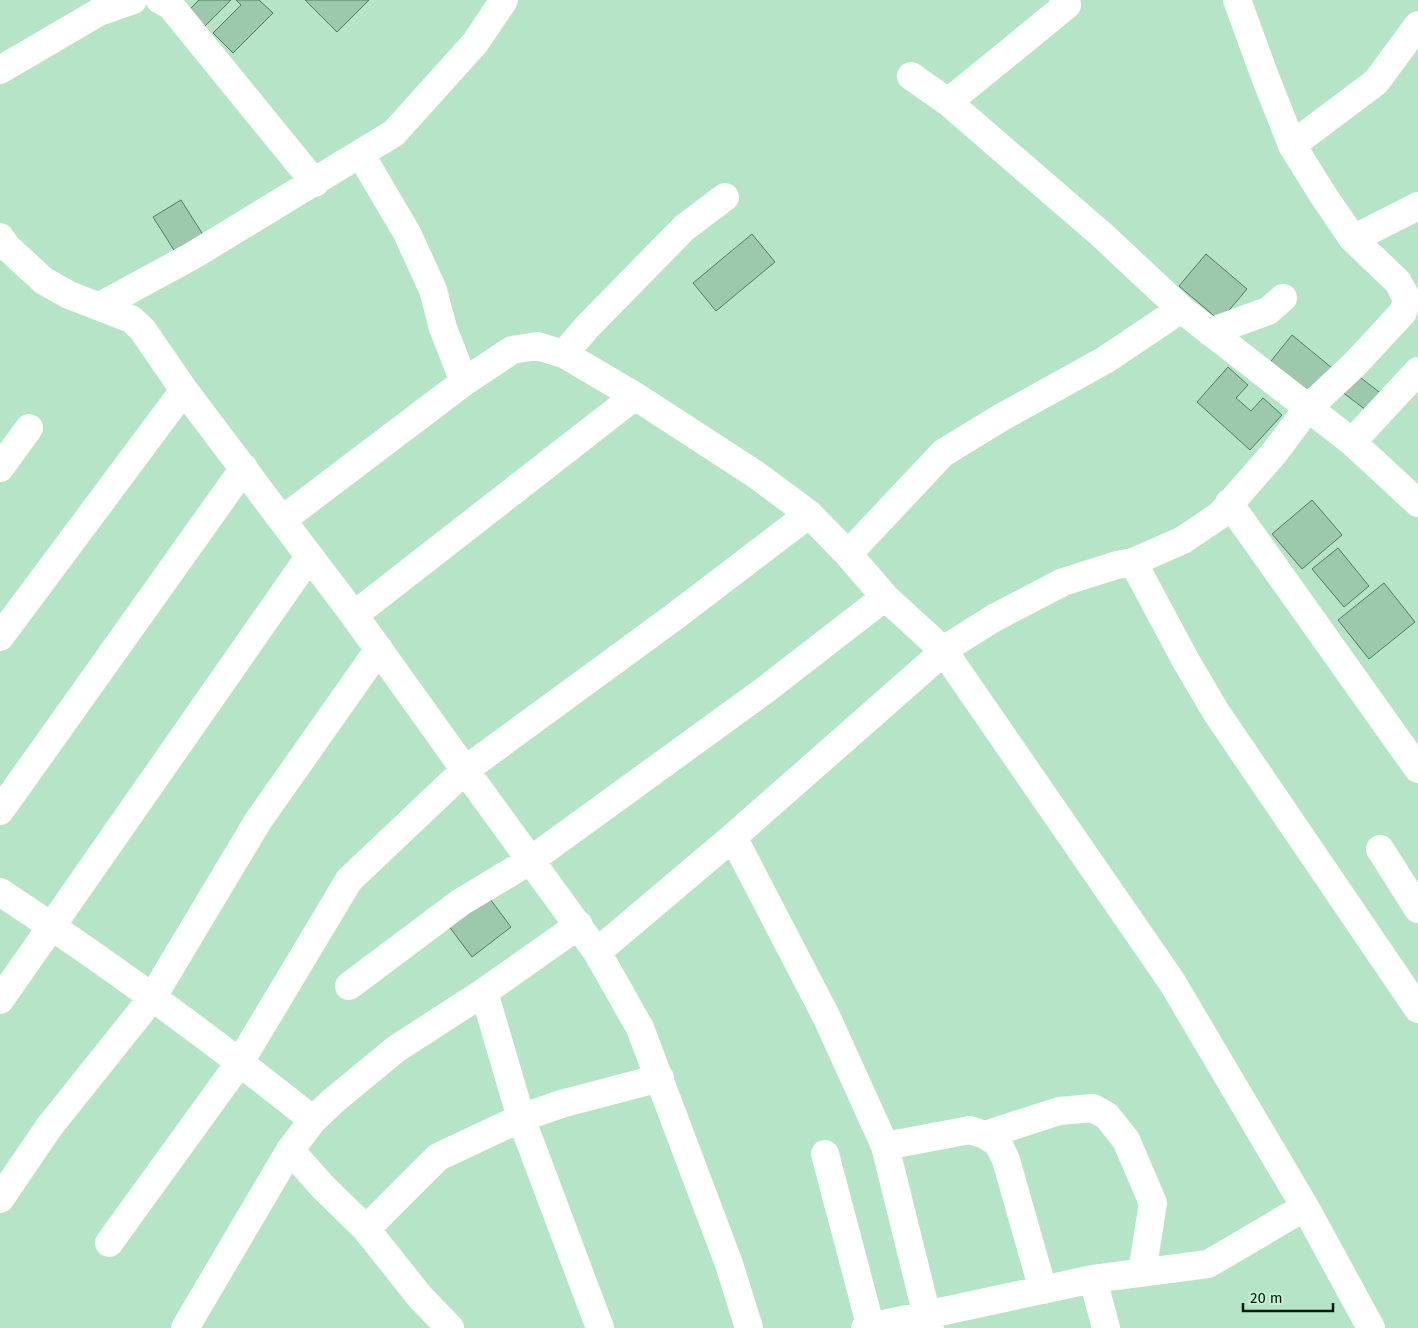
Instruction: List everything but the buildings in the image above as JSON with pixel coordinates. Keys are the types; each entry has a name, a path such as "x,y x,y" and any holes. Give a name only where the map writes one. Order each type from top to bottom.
{"street":[{"path":"0,70 99,12 133,0"},
{"path":"160,0 170,5 315,183"},
{"path":"100,306 192,256 315,183 394,133 475,43 504,0"},
{"path":"597,952 733,837 927,667 943,650 994,618 1063,582 1117,565 1133,562 1183,540 1220,515 1275,452 1308,409 1355,364 1403,312 1407,299 1398,282 1353,239 1292,145 1237,0"},
{"path":"948,102 1070,2"},
{"path":"1292,145 1376,82 1418,24"},
{"path":"911,76 948,102 1102,235 1181,309 1352,442 1418,503"},
{"path":"360,155 407,233 432,290 443,328 464,382"},
{"path":"564,354 586,328 684,228 725,197"},
{"path":"1353,239 1418,206"},
{"path":"0,237 7,248 44,281 69,295 131,319 142,330 184,390 379,649 579,925 597,952 640,1028 729,1264 749,1328"},
{"path":"1210,332 1268,311 1283,298"},
{"path":"848,554 943,453 1002,417 1105,360 1181,309"},
{"path":"282,520 464,382 512,350 537,346 564,354 635,396 755,474 809,514 848,554 885,597 943,650 1172,982 1306,1207 1371,1328"},
{"path":"1352,442 1418,371"},
{"path":"0,637 184,390"},
{"path":"354,615 635,396"},
{"path":"0,468 29,428"},
{"path":"0,811 244,468"},
{"path":"1230,503 1416,764"},
{"path":"109,1243 240,1062 349,880 465,770 674,617 809,514"},
{"path":"0,1000 309,557"},
{"path":"1133,562 1186,662 1216,712 1418,1009"},
{"path":"349,986 461,902 531,860 766,690 885,597"},
{"path":"0,1199 49,1127 152,998 258,821 379,649"},
{"path":"733,837 827,1018 885,1146 928,1322"},
{"path":"1380,849 1418,909"},
{"path":"0,892 52,926 240,1062 312,1120"},
{"path":"185,1328 290,1150 312,1120 396,1048 484,992 579,925"},
{"path":"484,992 521,1118 600,1328"},
{"path":"366,1229 438,1157 521,1118 561,1104 660,1078"},
{"path":"985,1135 1059,1111 1093,1108 1107,1116 1126,1140 1153,1203 1142,1272"},
{"path":"885,1146 970,1130 985,1135 998,1143 1006,1160 1043,1290"},
{"path":"290,1150 322,1187 366,1229 420,1297 450,1328"},
{"path":"825,1154 868,1328 928,1322 1043,1290 1094,1279 1208,1264 1306,1207"},
{"path":"1094,1279 1106,1328"}]}
